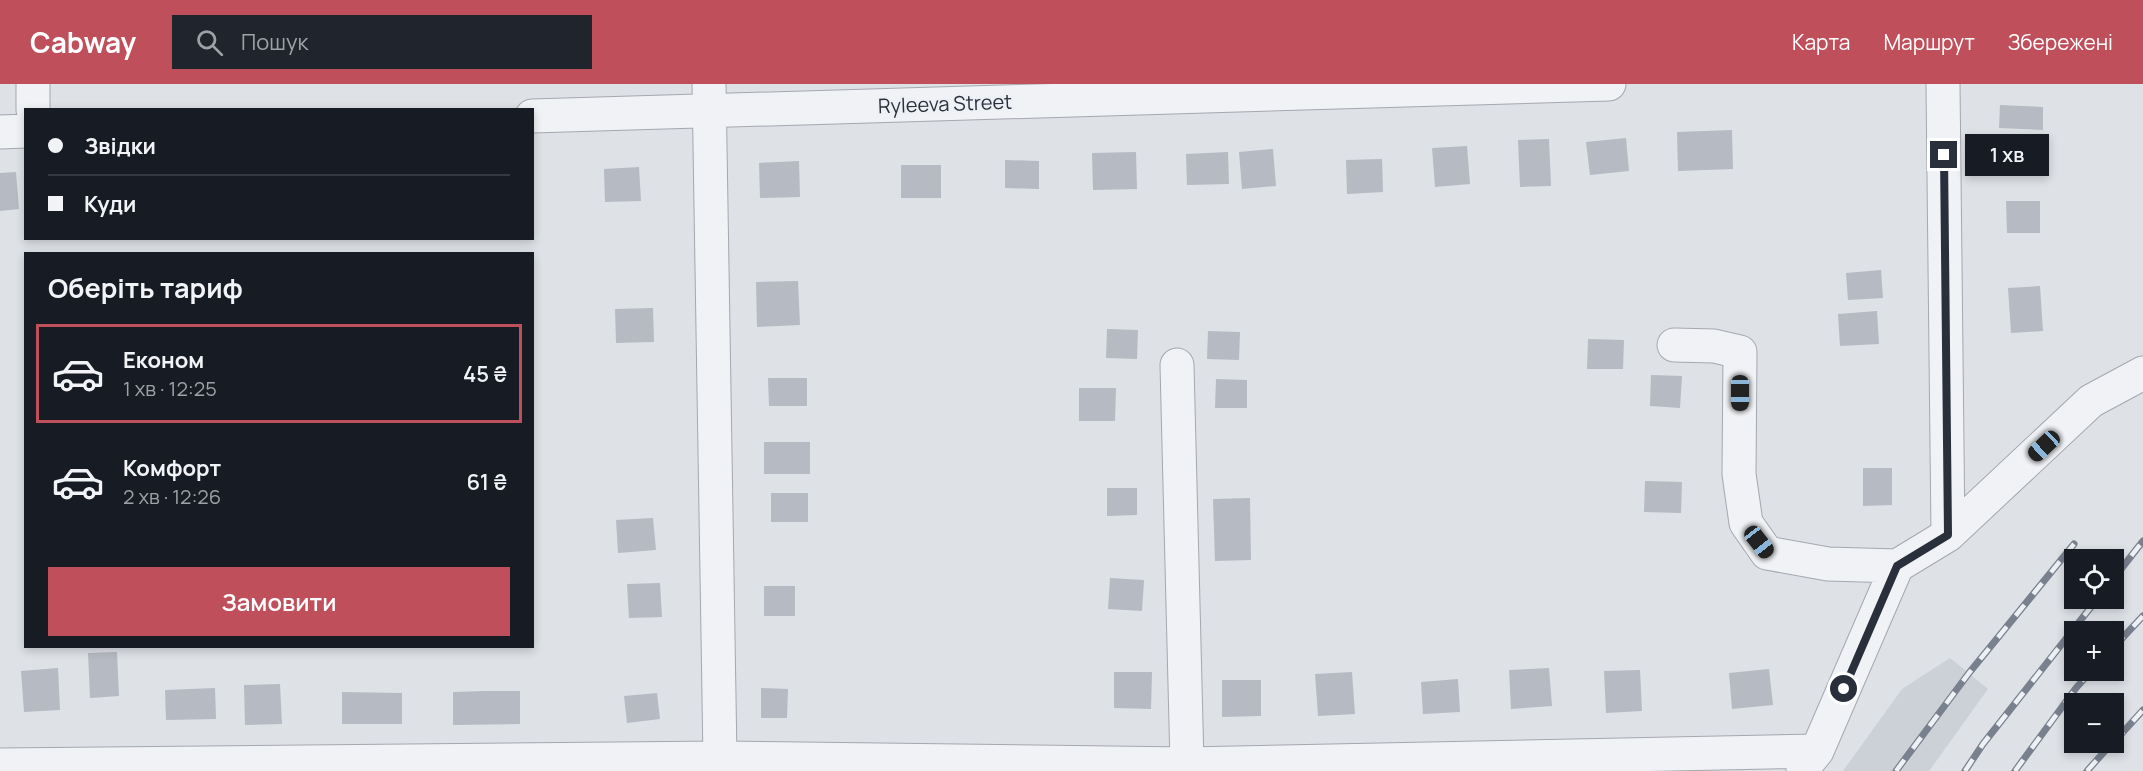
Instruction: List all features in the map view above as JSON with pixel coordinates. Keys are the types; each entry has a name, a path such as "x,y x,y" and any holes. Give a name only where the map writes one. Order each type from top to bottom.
{"street":[{"path":"33,84 33,108"},
{"name":"Ryleeva Street","path":"534,116 709,97 1609,84"},
{"path":"1943,84 1948,535"},
{"path":"709,97 720,758"},
{"path":"0,132 24,131"},
{"path":"1674,345 1714,346 1740,352 1739,474 1746,523 1767,553 1828,564 1897,566 1948,535 2091,401 2143,373"},
{"path":"1177,365 1187,764"},
{"path":"0,765 340,767 720,758 1187,764 1809,761 1897,566"}],"shaded area":[{"path":"1950,658 1988,689 1929,771 1843,771 1902,689"}],"building":[{"path":"2000,105 2043,107 2043,130 1999,128"},
{"path":"1732,130 1733,169 1678,171 1677,132"},
{"path":"1626,138 1629,171 1590,175 1586,142"},
{"path":"1549,139 1551,186 1520,187 1518,140"},
{"path":"1467,146 1470,184 1435,187 1432,148"},
{"path":"1273,149 1276,186 1242,189 1239,152"},
{"path":"1136,152 1137,189 1093,190 1092,153"},
{"path":"1228,152 1229,184 1187,185 1186,154"},
{"path":"1382,159 1383,192 1347,194 1346,160"},
{"path":"1005,160 1039,161 1039,189 1005,188"},
{"path":"799,161 800,197 760,198 759,163"},
{"path":"901,165 941,165 941,198 901,198"},
{"path":"639,167 641,201 605,202 604,169"},
{"path":"16,172 19,209 0,211 0,173"},
{"path":"2006,201 2040,201 2040,233 2007,233"},
{"path":"1881,270 1883,298 1848,300 1846,273"},
{"path":"798,281 800,325 757,327 756,282"},
{"path":"2040,286 2043,331 2011,333 2008,288"},
{"path":"653,308 654,342 616,343 615,309"},
{"path":"1877,311 1879,344 1840,346 1838,314"},
{"path":"1107,329 1138,330 1137,359 1106,358"},
{"path":"1208,331 1240,332 1239,360 1207,359"},
{"path":"1588,339 1624,340 1623,369 1587,369"},
{"path":"1651,375 1682,376 1680,408 1650,406"},
{"path":"768,378 807,378 807,406 769,406"},
{"path":"1216,379 1247,380 1247,408 1215,408"},
{"path":"1079,388 1116,388 1115,421 1079,421"},
{"path":"764,442 810,442 810,474 764,474"},
{"path":"1863,468 1892,468 1892,505 1863,506"},
{"path":"1645,481 1682,482 1681,513 1644,512"},
{"path":"1107,488 1137,488 1137,515 1107,516"},
{"path":"771,493 808,493 808,522 771,522"},
{"path":"1250,498 1251,560 1215,561 1213,499"},
{"path":"653,518 656,550 618,553 616,520"},
{"path":"1110,578 1144,580 1142,611 1108,609"},
{"path":"660,583 662,617 629,618 627,584"},
{"path":"764,586 795,586 795,616 764,616"},
{"path":"117,652 119,696 90,698 88,653"},
{"path":"58,668 60,710 24,712 21,671"},
{"path":"1549,668 1552,706 1511,709 1509,670"},
{"path":"1769,669 1773,705 1732,709 1729,673"},
{"path":"1640,670 1642,711 1606,713 1604,671"},
{"path":"1114,672 1152,672 1151,709 1114,708"},
{"path":"1352,672 1355,714 1318,716 1315,674"},
{"path":"1458,679 1460,712 1423,714 1421,682"},
{"path":"1222,680 1261,680 1261,716 1222,717"},
{"path":"280,684 282,724 245,725 244,685"},
{"path":"215,688 216,719 166,720 165,690"},
{"path":"761,688 788,689 787,718 761,718"},
{"path":"520,691 520,724 453,725 453,692"},
{"path":"342,692 402,693 402,724 342,724"},
{"path":"657,693 660,719 627,723 624,696"}],"railway":[{"path":"2124,565 2143,541"},
{"path":"1896,771 1969,673 2074,544"},
{"path":"1965,771 1983,744 2089,609"},
{"path":"2124,636 2143,616"},
{"path":"2015,771 2082,681"},
{"path":"2124,731 2143,710"},
{"path":"2087,771 2103,753"}],"route":[{"path":"1844,689 1897,566 1948,535 1944,155"}]}
